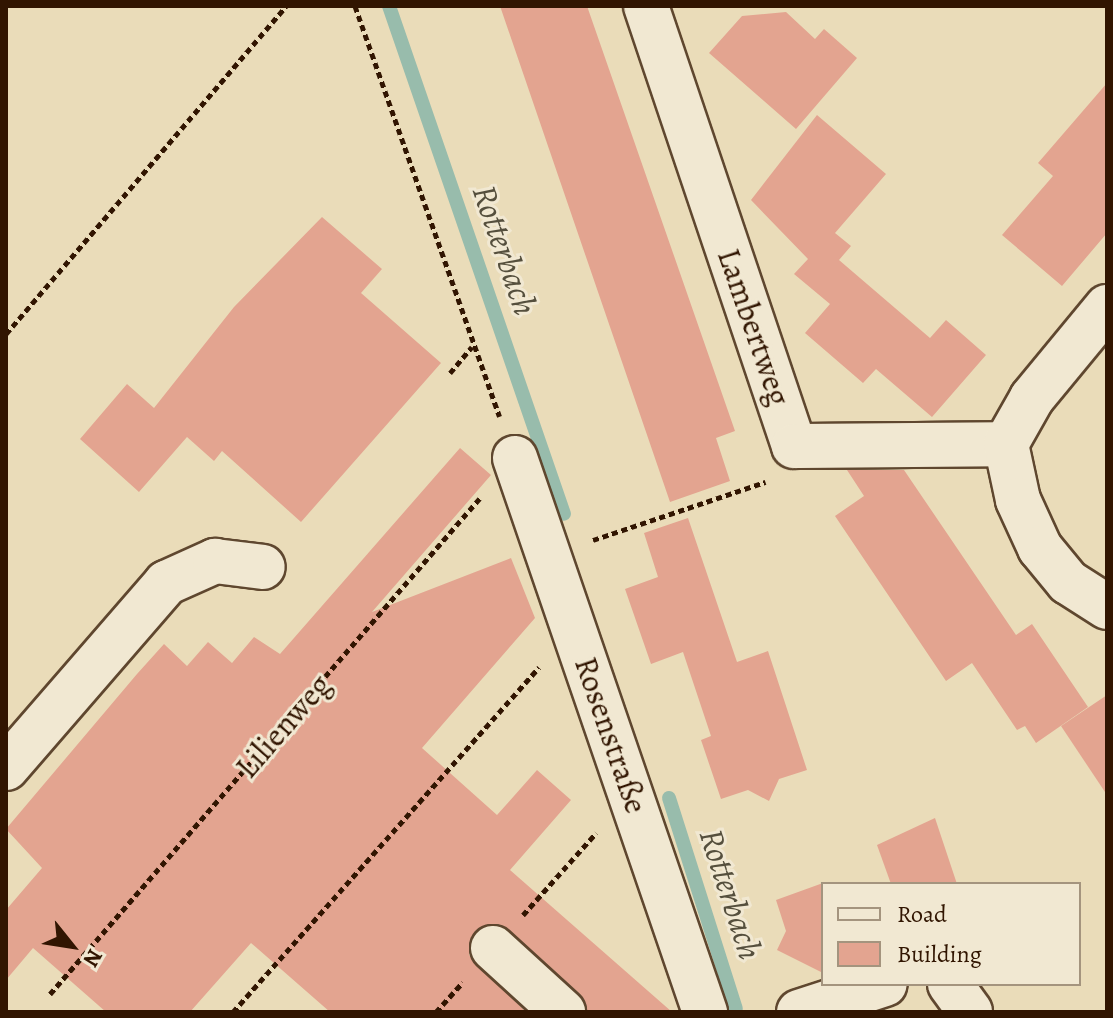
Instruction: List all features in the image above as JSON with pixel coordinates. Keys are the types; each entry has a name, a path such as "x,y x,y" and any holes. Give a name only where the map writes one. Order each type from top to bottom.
{"street":[{"name":"Lambertweg","path":"646,6 794,446 1006,444"},
{"path":"1107,307 1032,398 1006,444 1018,500 1040,548 1068,582 1107,607"},
{"name":"Rosenstraße","path":"515,458 705,1012"},
{"path":"6,768 166,583 215,561 263,567"},
{"path":"493,948 563,1012"},
{"path":"799,1012 879,986"},
{"path":"951,986 970,1012"}],"path":[{"path":"6,334 286,6"},
{"path":"355,6 472,347 515,458"},
{"path":"450,373 472,347"},
{"path":"550,554 767,481 794,446"},
{"name":"Lilienweg","path":"50,994 515,458"},
{"path":"233,1012 574,627"},
{"path":"436,1012 632,793"}],"building":[{"path":"500,6 587,6 735,431 716,438 730,481 670,502"},
{"path":"786,12 815,39 824,29 857,58 796,129 709,53 742,16"},
{"path":"1107,83 1107,233 1062,286 1002,235 1053,176 1038,163"},
{"path":"817,115 886,174 835,233 851,246 839,260 930,338 946,320 986,355 932,417 876,369 863,383 805,333 830,304 794,274 808,259 751,200"},
{"path":"322,217 382,269 361,293 441,363 301,522 222,451 214,461 187,437 139,492 80,439 127,384 154,408 234,307"},
{"path":"460,448 491,475 372,612 511,558 535,618 422,748 497,815 537,770 571,800 510,870 672,1012 587,1012 580,994 498,924 475,931 469,955 526,1012 330,1012 251,943 190,1012 106,1012 33,948 6,980 6,910 42,868 6,829 137,674 164,644 187,666 208,642 232,663 254,637 280,654"},
{"path":"847,470 904,470 1016,635 1032,624 1088,707 1036,743 1025,726 1017,730 972,663 946,681 835,516 864,496"},
{"path":"688,518 737,662 768,651 807,770 779,779 769,801 748,790 721,799 701,740 711,736 683,652 651,664 625,589 658,577 644,533"},
{"path":"1107,695 1107,795 1061,726"},
{"path":"935,818 956,882 890,882 877,845"},
{"path":"821,884 821,972 777,950 786,931 776,900"}],"waterway":[{"name":"Rotterbach","path":"389,6 564,514"},
{"name":"Rotterbach","path":"669,798 736,1009"}]}
